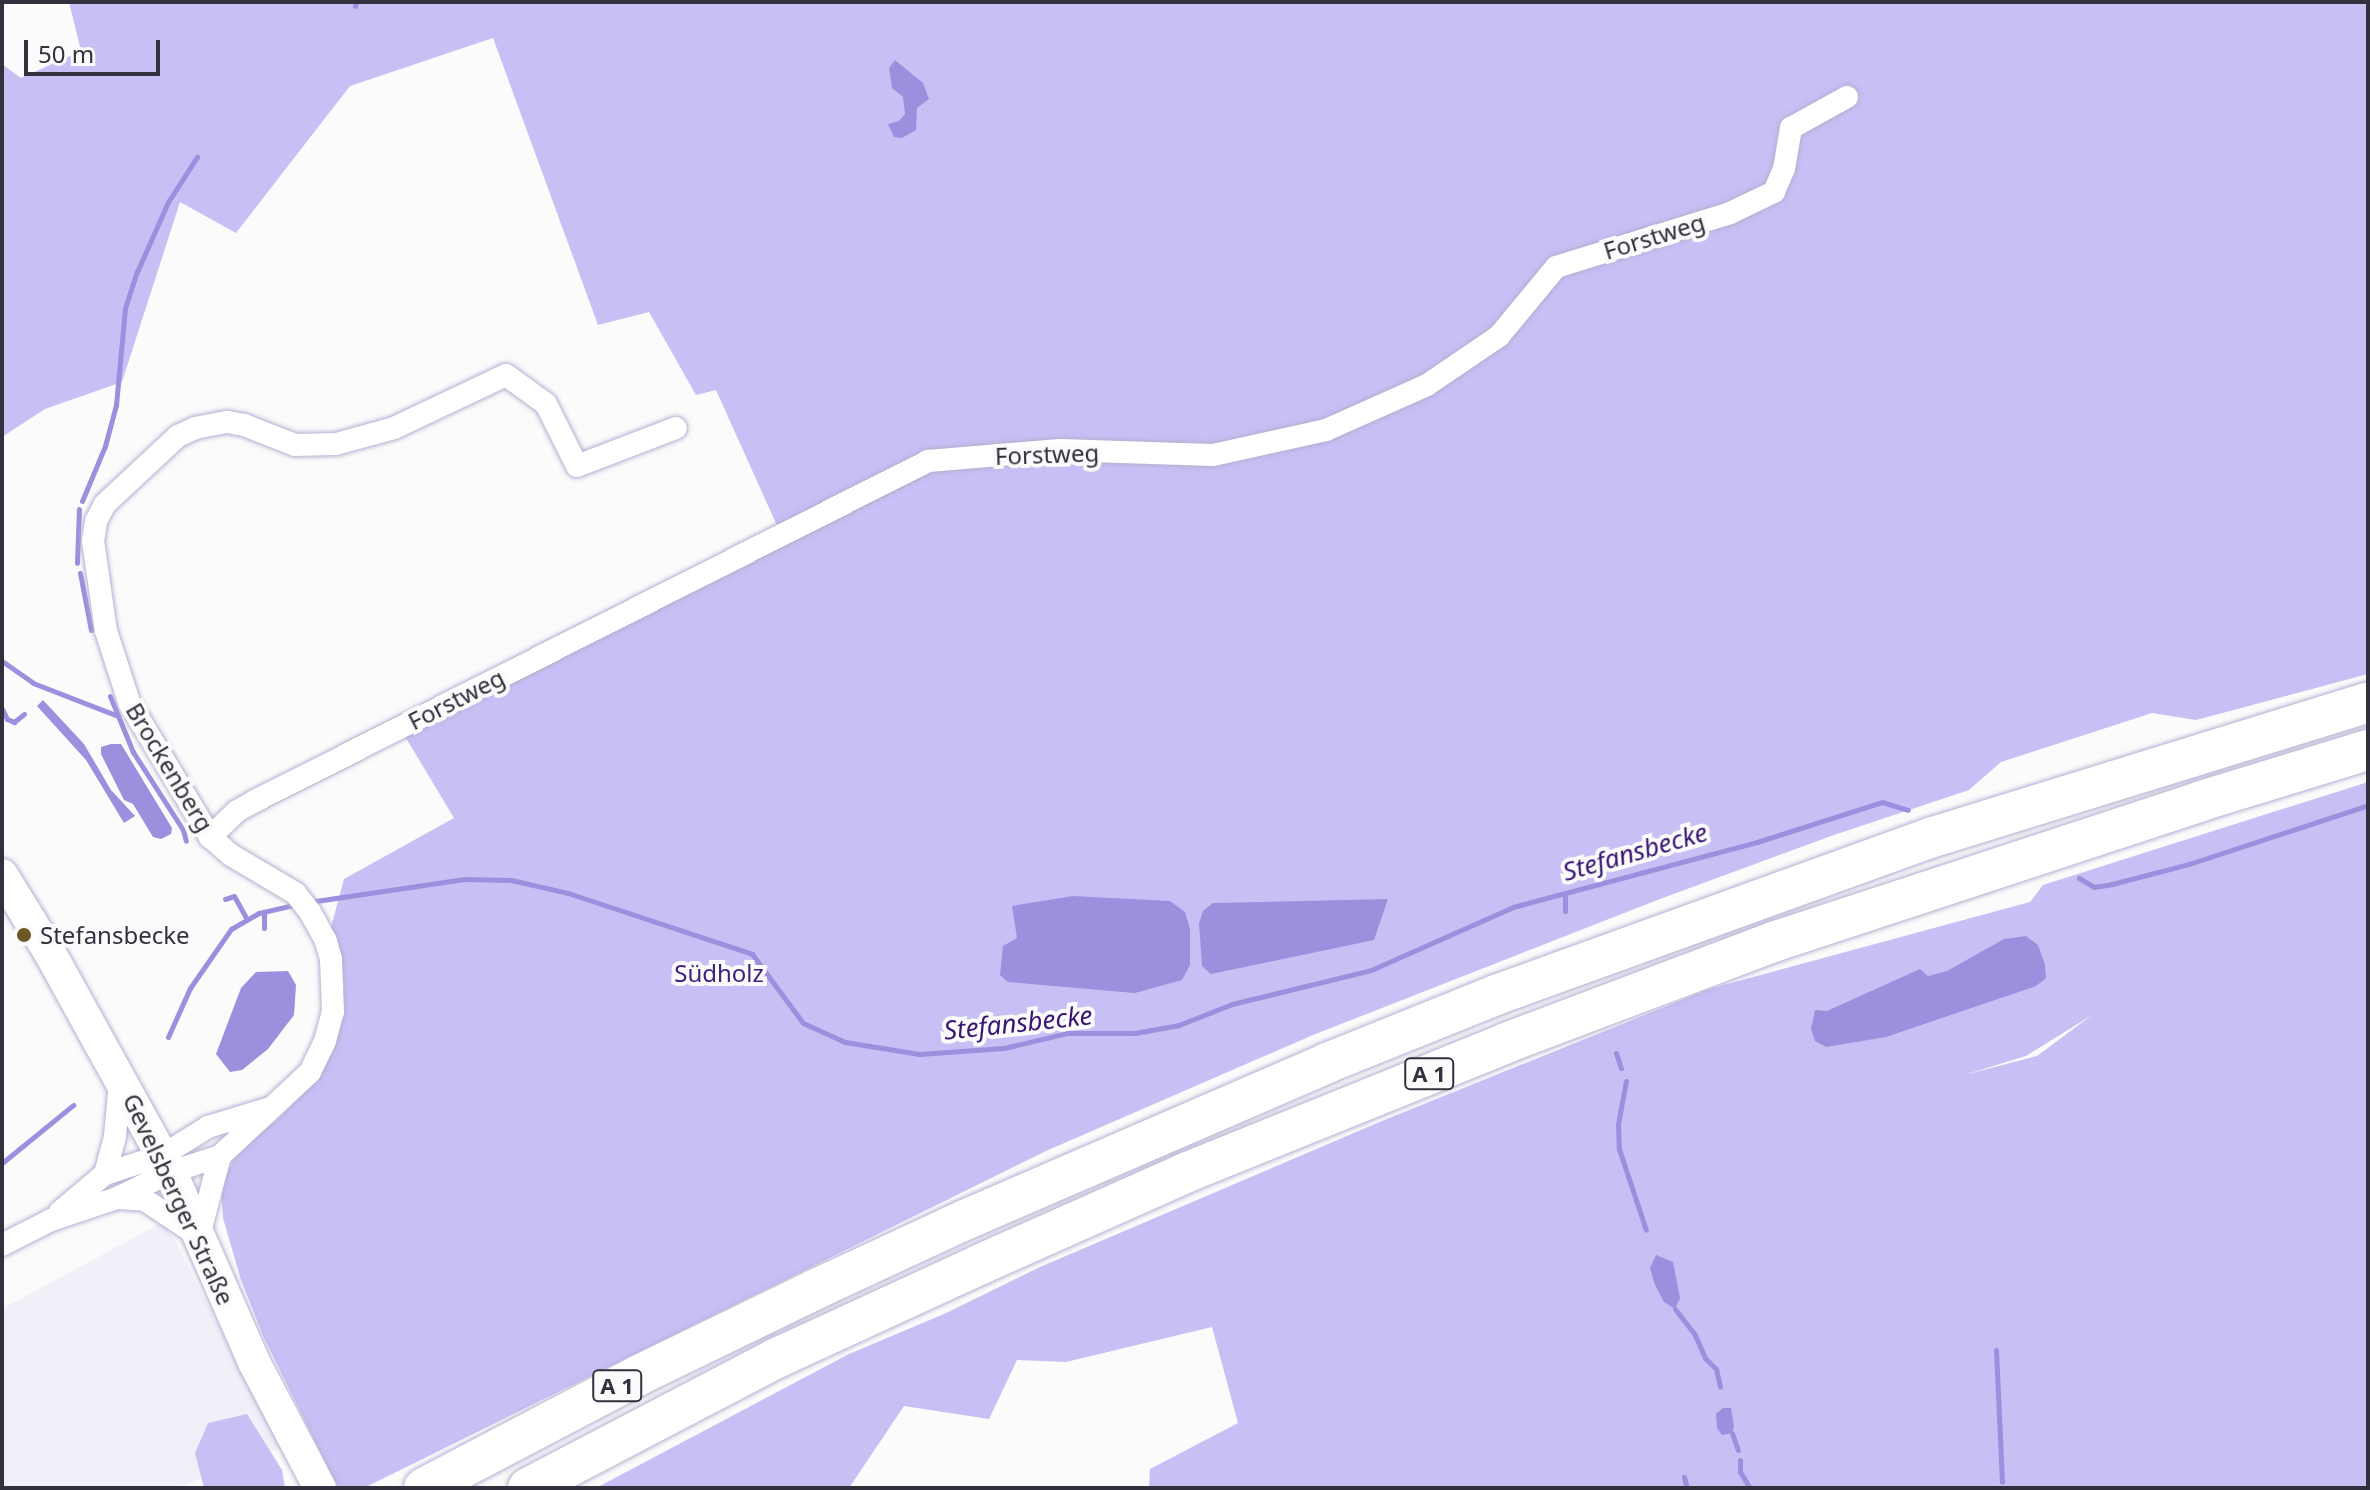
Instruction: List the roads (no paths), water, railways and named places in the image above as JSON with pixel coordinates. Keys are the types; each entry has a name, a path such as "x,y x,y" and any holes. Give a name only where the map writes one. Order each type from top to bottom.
{"highway":[{"name":"A 1","path":"424,1488 637,1376 841,1277 1168,1130 1383,1040 1496,995 1930,838 2368,702"},
{"name":"A 1","path":"528,1488 779,1357 981,1264 1185,1173 1506,1043 1861,913 2201,801 2368,750"}],"main road":[{"name":"Gevelsberger Straße","path":"2,875 167,1164 254,1362 320,1488"}],"street":[{"name":"Forstweg","path":"210,837 237,811 255,801 928,461 1060,450 1213,455 1326,430 1427,385 1499,336 1556,267 1730,213 1774,192 1784,169 1791,128 1847,97"},
{"name":"Brockenberg","path":"167,1164 220,1156 310,1072 325,1041 333,1012 331,959 326,941 295,893 231,855 210,837 129,702 106,631 93,541 96,521 105,504 178,436 195,428 227,422 244,425 295,445 336,444 394,428 506,375 546,404 577,466 676,428"},
{"path":"105,1174 115,1136 120,1078"},
{"name":"Brockenberg","path":"167,1164 208,1127 271,1108"},
{"path":"117,1198 145,1200 199,1236 220,1156"},
{"path":"51,1220 105,1174 167,1164"},
{"path":"2,1245 51,1220 117,1198 167,1164"}],"waterway":[{"path":"355,6 356,2"},
{"path":"82,501 105,446 116,405 125,308 137,272 168,202 197,157"},
{"path":"77,563 79,509"},
{"path":"80,573 91,630"},
{"path":"2,661 33,683 118,716"},
{"path":"110,696 133,752 183,830 186,841"},
{"path":"2,709 7,719 14,722 24,714"},
{"name":"Stefansbecke","path":"309,902 464,879 511,880 568,893 752,954 803,1023 845,1042 919,1054 1004,1048 1068,1033 1135,1033 1179,1025 1232,1004 1371,970 1513,907 1757,842 1882,802 1908,810"},
{"name":"Stefansbecke","path":"2079,878 2094,887 2112,884 2189,864 2368,805"},
{"path":"1565,893 1565,911"},
{"path":"225,899 234,896 247,919"},
{"name":"Stefansbecke","path":"168,1037 190,988 231,929 259,913 295,905"},
{"path":"264,912 264,928"},
{"path":"1616,1053 1621,1068"},
{"path":"1626,1081 1618,1124 1619,1149 1646,1230"},
{"name":"Stefansbecke","path":"2,1163 73,1105"},
{"path":"1675,1309 1694,1333 1705,1358 1716,1369 1720,1387"},
{"path":"1996,1350 2002,1482"},
{"path":"1732,1433 1738,1450"},
{"path":"1740,1460 1740,1472 1750,1488"},
{"path":"1684,1477 1687,1488"}],"place":[{"name":"Stefansbecke","path":"24,935"}],"park label":[{"name":"Südholz","path":"719,973"}]}
